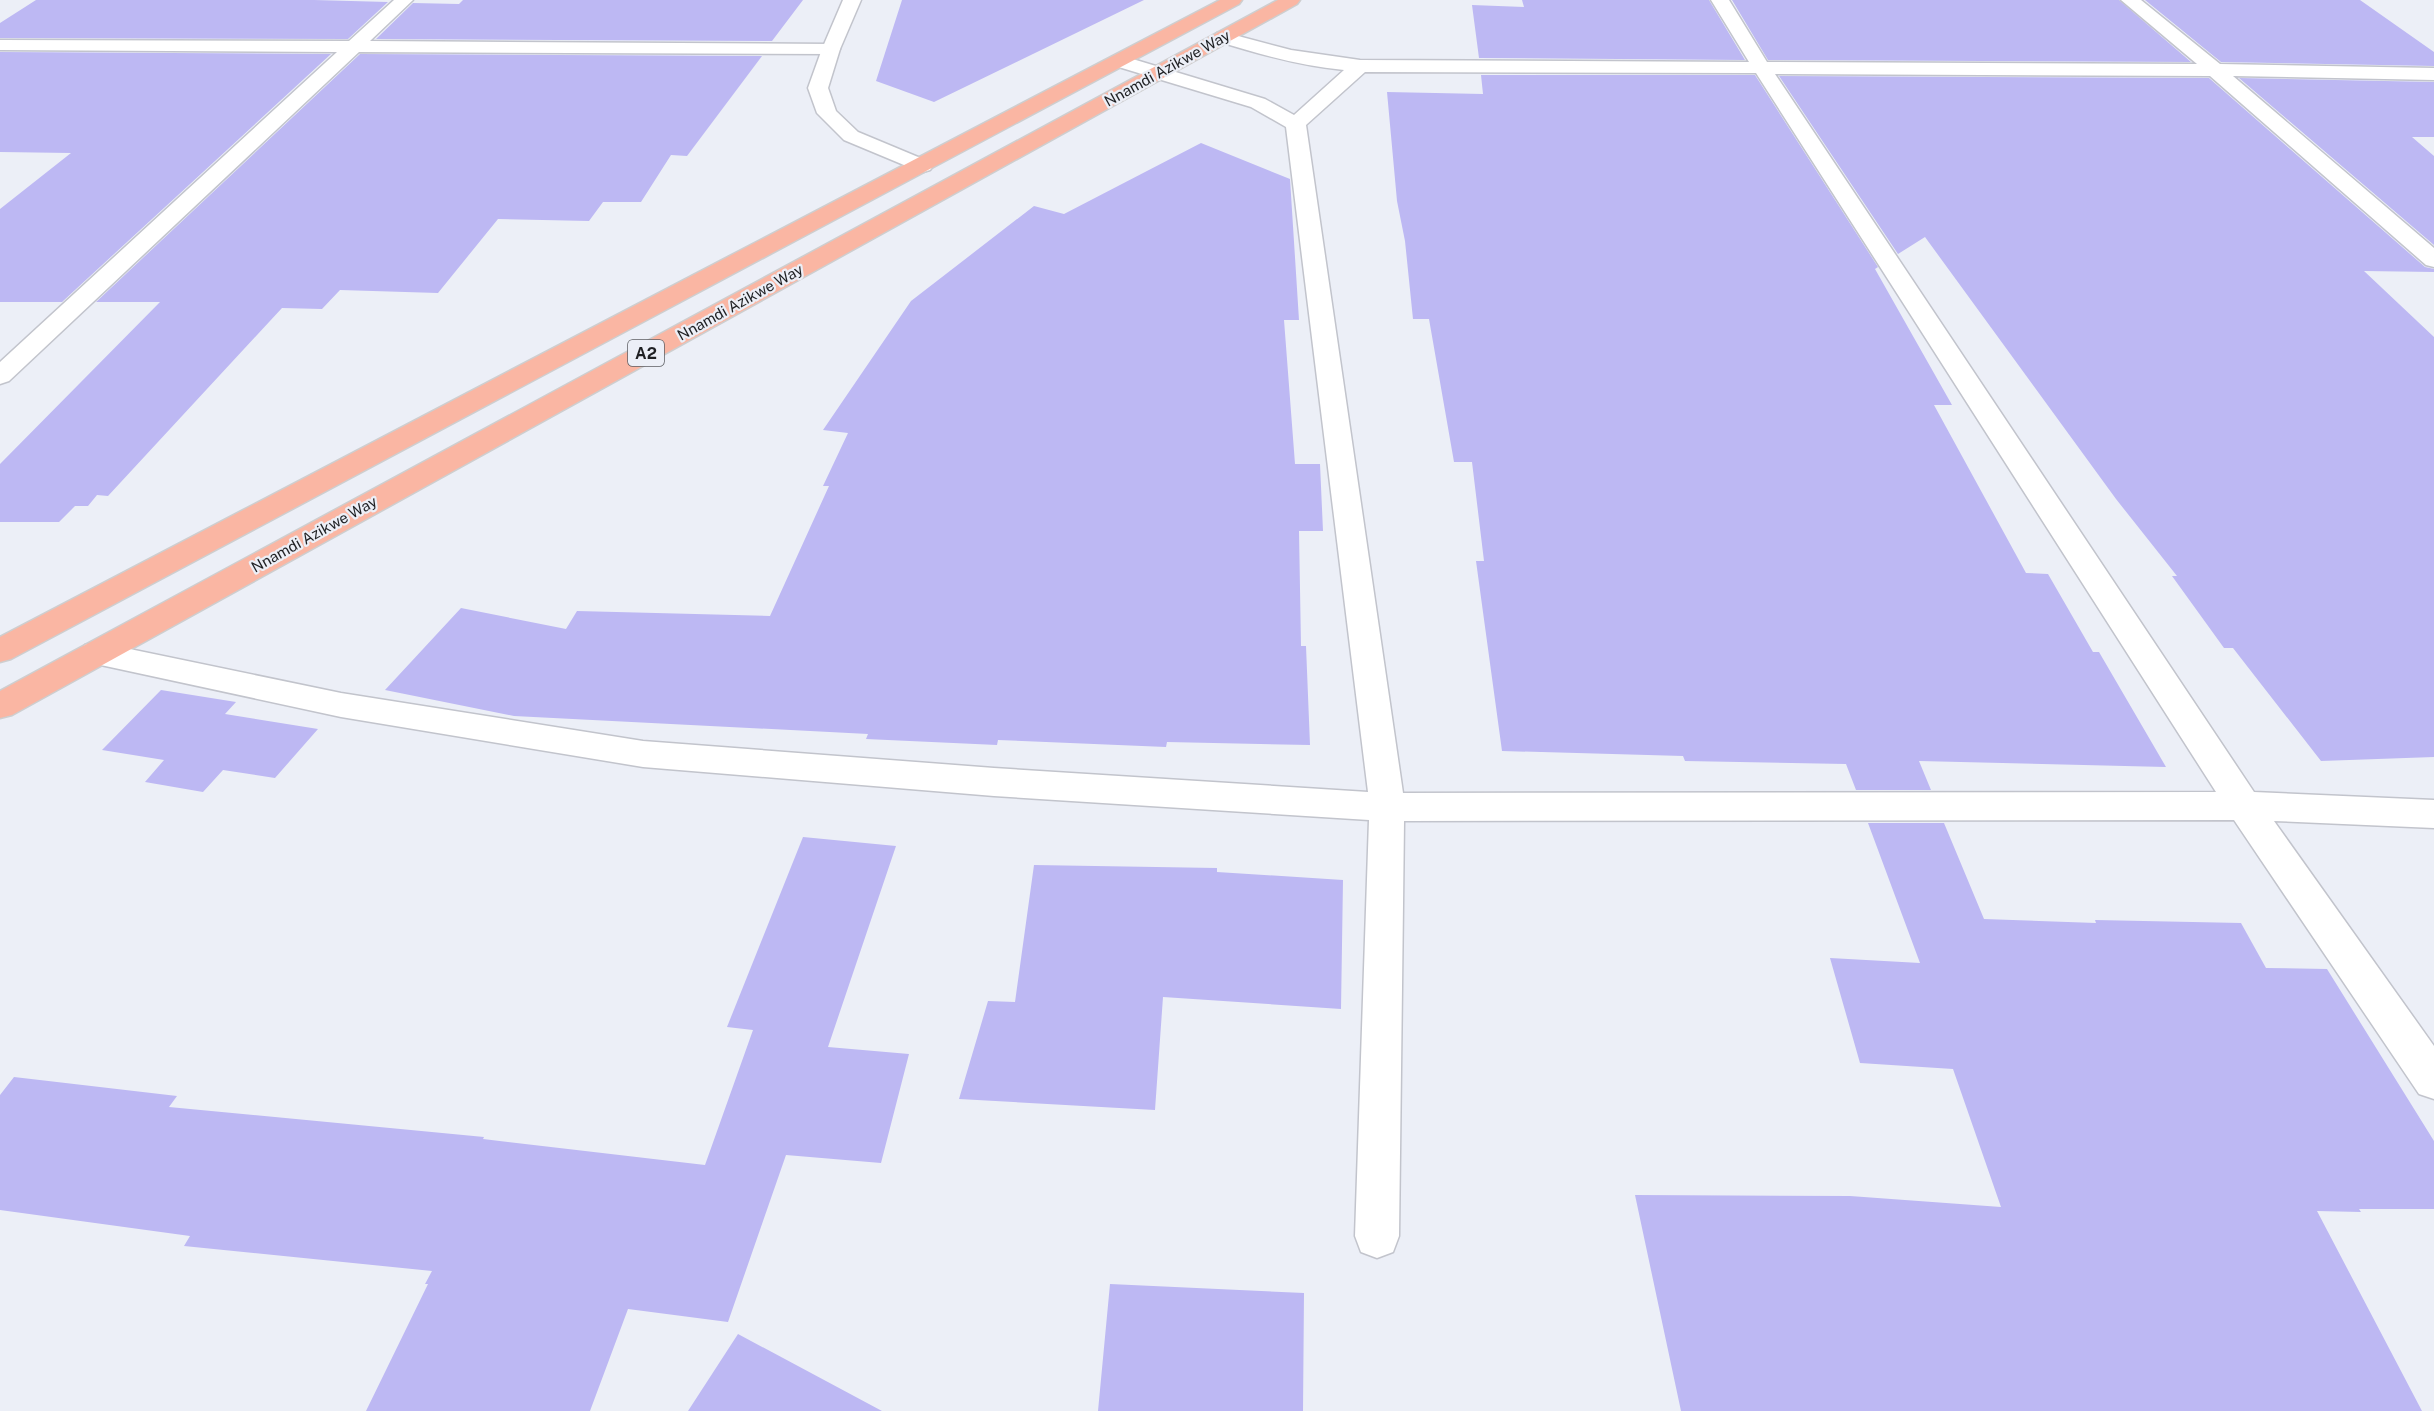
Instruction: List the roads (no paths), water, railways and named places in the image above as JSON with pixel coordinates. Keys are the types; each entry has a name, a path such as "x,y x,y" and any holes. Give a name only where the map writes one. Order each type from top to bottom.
{"highway":[{"name":"Nnamdi Azikwe Way","path":"0,651 923,166 1233,0"},
{"name":"Nnamdi Azikwe Way","path":"0,706 1291,0"}],"street":[{"path":"0,376 404,0"},
{"path":"852,0 831,49 818,88 827,113 852,136 923,166"},
{"path":"1720,0 1761,67 2244,806 2434,1080"},
{"path":"2130,0 2215,70 2434,260"},
{"path":"1223,37 1320,63 1360,66 2215,70 2434,74"},
{"path":"0,45 831,49"},
{"path":"1119,61 1258,103 1296,124"},
{"path":"1296,124 1360,66"},
{"path":"1296,124 1387,807 1377,1236"},
{"path":"96,653 341,705 643,754 994,782 1387,807 2244,806 2434,814"}]}
